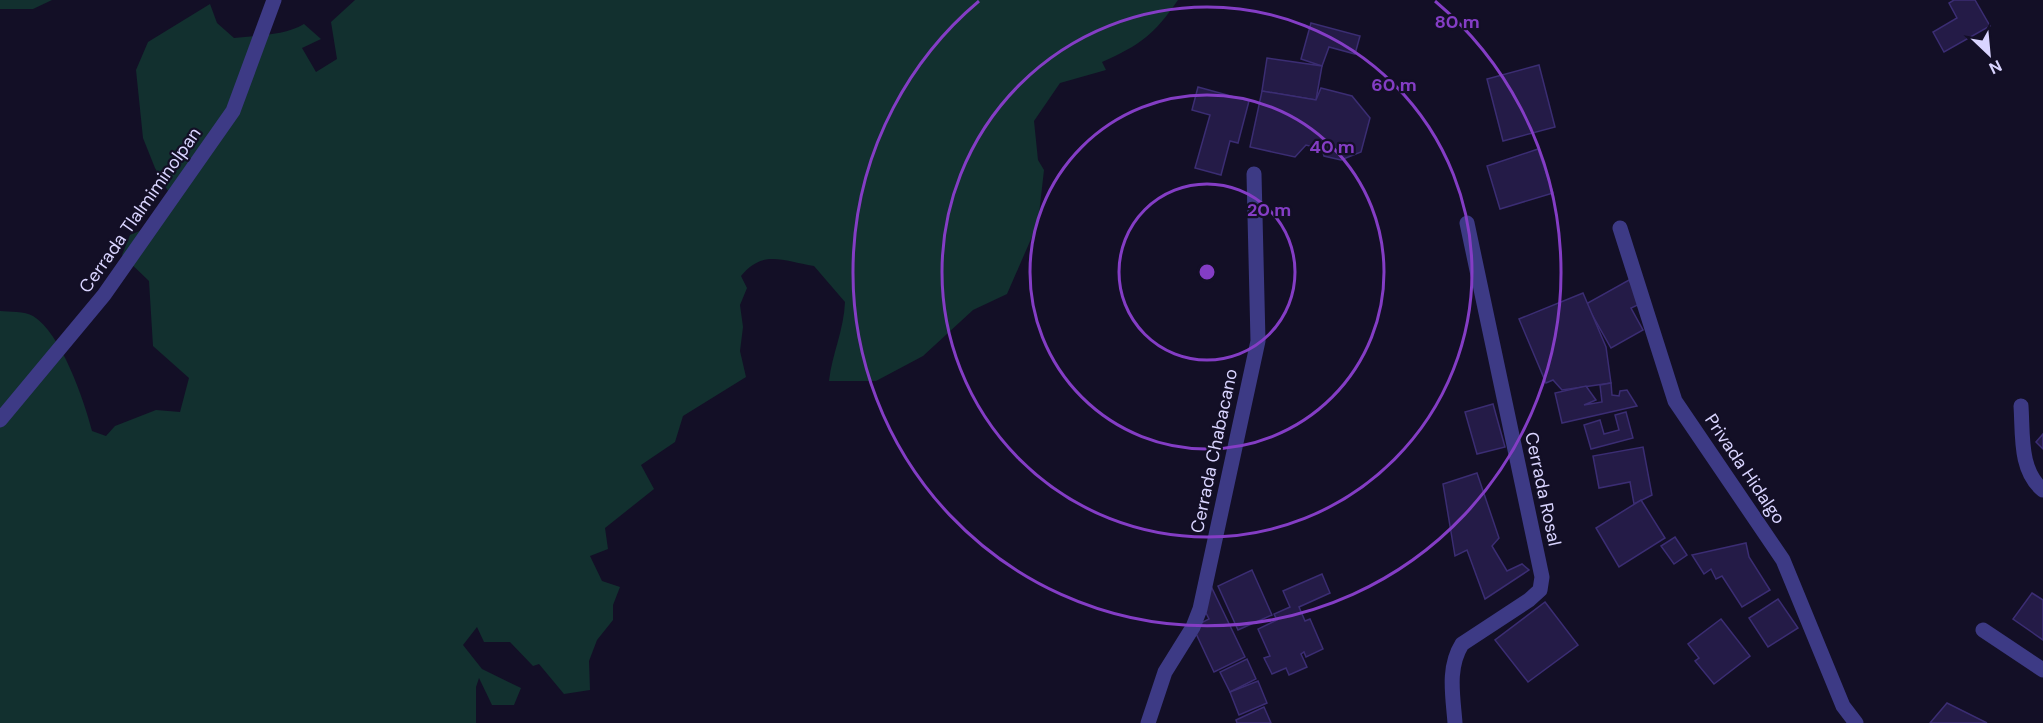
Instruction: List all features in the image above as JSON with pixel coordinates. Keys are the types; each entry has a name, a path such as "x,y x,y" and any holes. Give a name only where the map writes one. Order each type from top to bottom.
{"street":[{"name":"Cerrada Tlalmiminolpan","path":"0,420 104,295 234,111 274,0"},
{"name":"Cerrada Chabacano","path":"1148,723 1165,672 1193,627 1200,609 1258,341 1254,174"},
{"name":"Cerrada Rosal","path":"1455,723 1451,675 1455,654 1462,644 1529,600 1540,590 1542,577 1467,223"},
{"name":"Privada Hidalgo","path":"1620,228 1675,401 1783,560 1843,706 1856,723"},
{"path":"2021,406 2025,463 2036,484 2043,490"},
{"path":"1983,630 2043,670"}],"green space":[{"path":"0,0 52,0 33,9 0,9"},
{"path":"355,0 1178,0 1145,38 1102,62 1106,70 1060,83 1034,121 1038,160 1044,170 1038,223 1007,294 973,310 923,356 876,381 829,381 845,302 814,266 783,260 766,260 757,262 741,276 747,288 740,305 743,327 740,351 746,377 683,416 675,442 641,465 654,489 605,528 608,549 590,556 602,581 620,587 613,605 613,620 597,640 589,661 590,690 564,694 539,664 533,666 510,642 484,642 477,627 463,645 482,669 521,688 514,705 492,705 479,678 476,687 476,723 0,723 0,311 30,314 53,337 70,368 92,431 106,436 115,426 156,410 180,412 189,378 153,346 149,281 122,255 130,235 154,225 172,198 155,168 143,138 136,70 148,42 210,4 217,23 234,38 279,33 304,24 321,39 302,48 316,72 337,59 331,22"}],"building":[{"path":"1954,0 1975,0 1990,26 1944,52 1933,32 1957,18 1949,3"},
{"path":"1311,23 1360,36 1355,54 1329,47 1322,66 1301,59"},
{"path":"1267,58 1322,66 1316,100 1262,91"},
{"path":"1539,65 1555,127 1503,141 1487,79"},
{"path":"1198,87 1249,101 1238,143 1230,141 1221,175 1195,168 1210,115 1192,110"},
{"path":"1321,88 1352,96 1370,118 1361,152 1341,160 1324,156 1322,149 1306,145 1295,157 1250,147 1262,91 1316,100"},
{"path":"1538,149 1553,193 1500,209 1487,166"},
{"path":"1629,280 1642,303 1631,308 1643,330 1611,348 1586,304"},
{"path":"1583,293 1606,347 1611,383 1562,390 1553,380 1546,383 1519,319"},
{"path":"1611,383 1612,395 1619,396 1620,391 1627,390 1637,406 1562,423 1555,393 1586,386 1596,400 1584,405 1602,402 1600,385"},
{"path":"1493,404 1505,447 1477,454 1465,412"},
{"path":"1626,412 1633,438 1591,449 1584,425 1600,420 1604,434 1619,430 1615,415"},
{"path":"2043,434 2043,449 2036,442"},
{"path":"1643,447 1652,495 1634,504 1630,482 1599,488 1593,456"},
{"path":"1477,473 1499,538 1492,546 1507,571 1522,564 1529,570 1485,599 1467,550 1455,556 1443,484"},
{"path":"1641,500 1665,538 1619,567 1596,528"},
{"path":"1675,537 1687,555 1674,564 1661,546"},
{"path":"1746,543 1749,557 1770,590 1742,607 1722,576 1716,579 1711,569 1704,574 1692,555"},
{"path":"1252,570 1272,615 1238,630 1218,586"},
{"path":"1322,574 1330,593 1299,607 1305,621 1310,619 1323,649 1306,657 1304,652 1301,654 1307,667 1289,675 1286,668 1272,674 1264,658 1270,656 1258,629 1277,620 1274,614 1290,607 1283,591"},
{"path":"1208,580 1245,657 1214,672 1193,627 1209,619 1203,607"},
{"path":"2032,593 2043,600 2043,640 2013,619"},
{"path":"1778,599 1798,628 1768,647 1749,618"},
{"path":"1545,602 1578,645 1528,682 1495,640"},
{"path":"1721,619 1750,656 1714,684 1695,661 1699,658 1688,644"},
{"path":"1247,659 1256,679 1230,692 1220,672"},
{"path":"1258,681 1267,703 1239,715 1230,692"},
{"path":"1947,703 1987,723 1930,723"},
{"path":"1264,707 1271,723 1237,723 1236,720"}]}
